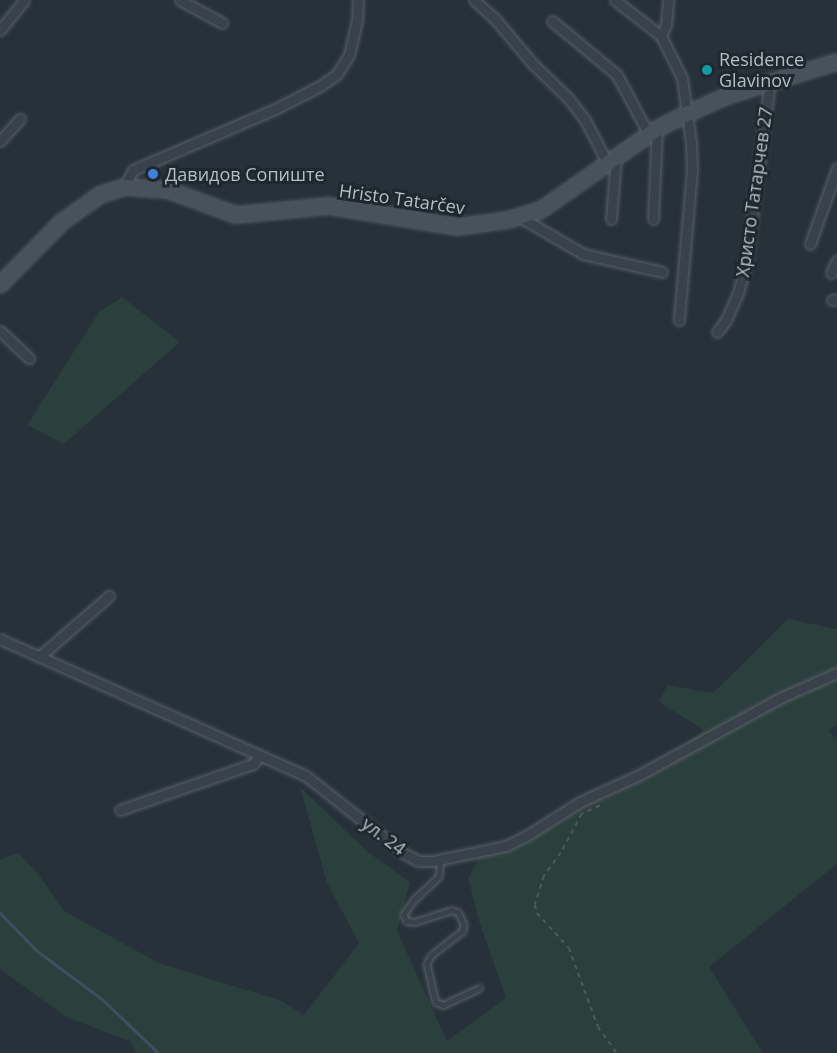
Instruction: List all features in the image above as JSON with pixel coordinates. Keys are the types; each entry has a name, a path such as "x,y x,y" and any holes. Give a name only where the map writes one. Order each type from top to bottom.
{"main road":[{"name":"Hristo Tatarčev","path":"0,285 77,210 110,190 124,187 168,190 236,215 329,206 457,227 494,224 541,210 653,132 687,114 727,96 837,62"}],"street":[{"path":"0,30 24,0"},
{"path":"180,0 222,23"},
{"path":"124,187 133,170 275,109 320,86 337,74 349,56 357,20 358,0"},
{"path":"474,0 496,20 532,63 568,98 612,160 611,219"},
{"path":"615,0 661,36 682,78 691,142 691,202 679,320"},
{"path":"661,36 666,25 668,0"},
{"path":"552,21 617,75 653,132 653,219"},
{"name":"Христо Татарчев 27","path":"717,332 726,320 738,293 746,264 770,82"},
{"path":"0,141 20,119"},
{"path":"810,244 837,168"},
{"path":"520,217 583,254 662,272"},
{"path":"831,273 837,260"},
{"path":"0,331 29,358"},
{"path":"39,657 109,596"},
{"name":"ул. 24","path":"0,639 306,776 405,854 418,861 441,860 506,846 580,802 639,775 782,698 837,673"},
{"path":"120,810 253,764 260,755"}],"lane":[{"path":"441,860 439,877 415,899 404,915 407,921 415,922 450,910 459,912 464,924 463,931 432,955 427,964 436,1002 443,1005 479,988"}],"path":[{"path":"600,806 582,814 561,853 544,876 535,904 537,913 569,948 598,1027 617,1053"}],"green space":[{"path":"122,297 180,342 64,444 27,425 99,312"},
{"path":"788,619 837,629 837,724 829,731 837,739 837,864 709,967 763,1053 136,1053 130,1041 66,1017 0,969 0,860 18,853 39,875 64,911 161,964 280,1000 304,1015 359,943 327,883 300,787 368,852 410,882 397,931 447,1041 506,998 479,921 468,878 484,849 513,843 660,763 704,730 659,702 667,685 713,693"}],"waterway":[{"path":"0,913 37,951 103,1000 158,1053"}],"place":[{"name":"Residence Glavinov","path":"707,70"},
{"name":"Давидов Сопиште","path":"153,174"}]}
